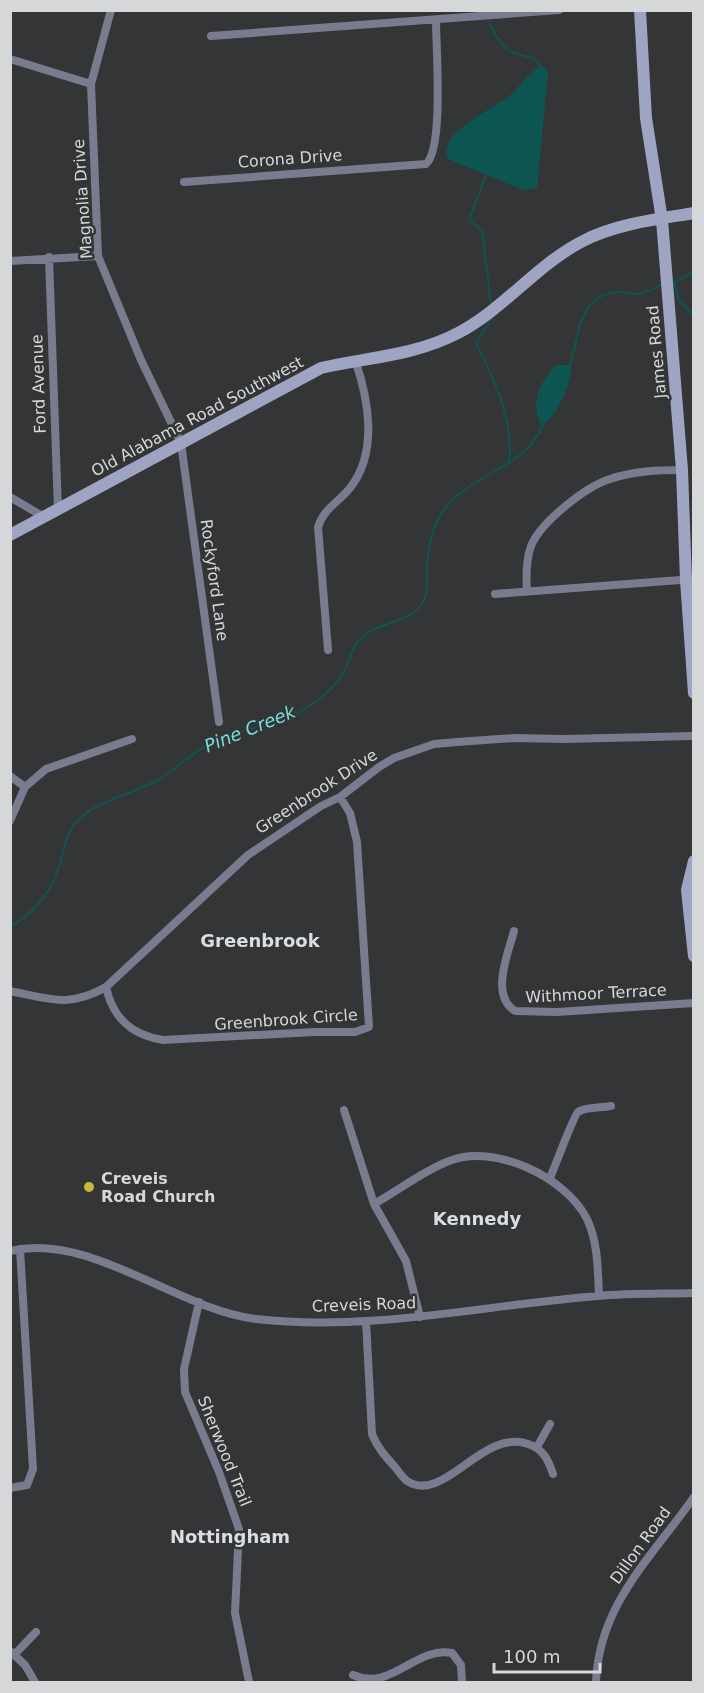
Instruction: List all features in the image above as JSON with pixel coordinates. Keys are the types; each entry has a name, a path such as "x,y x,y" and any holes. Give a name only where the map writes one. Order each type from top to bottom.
{"street":[{"name":"Magnolia Drive","path":"111,10 91,84 98,256 132,339 181,443"},
{"path":"211,36 559,10"},
{"name":"James Road","path":"640,10 646,118 662,220 668,286 689,579 693,693"},
{"name":"Corona Drive","path":"184,182 426,164 433,152 437,131 436,20"},
{"path":"10,59 91,84"},
{"name":"Old Alabama Road Southwest","path":"10,535 313,372 355,360 391,356 434,345 460,332 583,241 609,230 693,213"},
{"path":"10,261 98,256"},
{"name":"Ford Avenue","path":"49,257 58,510"},
{"path":"328,650 318,526 327,509 358,478 368,452 366,411 355,360"},
{"name":"Rockyford Lane","path":"181,443 219,722"},
{"path":"527,592 527,568 531,547 547,525 577,498 608,479 644,471 682,470"},
{"path":"10,497 44,518"},
{"path":"495,594 689,579"},
{"name":"Greenbrook Drive","path":"10,991 65,1002 78,1001 106,987 248,855 321,806 340,797 379,767 434,744 514,738 563,740 693,736"},
{"path":"10,821 25,788 46,769 132,739"},
{"path":"10,776 25,788"},
{"name":"Greenbrook Circle","path":"106,987 111,1004 121,1021 136,1032 163,1040 355,1032 369,1027 357,842 353,819 340,797"},
{"path":"693,861 687,890 693,956"},
{"name":"Withmoor Terrace","path":"514,932 504,964 503,986 506,1002 515,1011 557,1012 693,1003"},
{"path":"550,1178 566,1144 575,1114 581,1110 611,1106"},
{"path":"344,1110 374,1204 406,1261 420,1317"},
{"path":"374,1204 450,1160 468,1156 493,1157 522,1166 550,1178 567,1191 587,1220 597,1258 599,1296"},
{"name":"Creveis Road","path":"10,1251 47,1247 68,1252 199,1302 255,1319 330,1324 420,1317 599,1296 693,1293"},
{"path":"10,1488 27,1485 33,1469 20,1249"},
{"name":"Sherwood Trail","path":"199,1302 184,1369 185,1392 219,1472 239,1529 235,1613 249,1683"},
{"path":"366,1321 372,1434 377,1447 407,1481 422,1486 435,1485 491,1446 509,1442 523,1442 537,1447 548,1458 554,1474"},
{"path":"537,1447 550,1424"},
{"name":"Dillon Road","path":"596,1683 606,1634 622,1594 693,1497"},
{"path":"35,1683 30,1672 13,1652 36,1632"},
{"path":"352,1675 364,1680 381,1678 439,1650 452,1653 461,1665 462,1683"}],"water":[{"path":"540,66 546,68 548,73 537,188 523,190 448,159 446,149 458,131 509,96"},
{"path":"556,365 571,365 570,380 552,417 541,425 536,408 538,393"}],"waterway":[{"path":"488,22 509,51 534,58 540,66"},
{"path":"487,173 469,220 482,231 491,304"},
{"path":"670,284 694,272"},
{"path":"675,284 678,299 694,316"},
{"path":"569,368 581,321 586,310 594,301 604,295 619,292 639,294 661,285"},
{"path":"492,318 476,343 502,401 509,431 509,463"},
{"name":"Pine Creek","path":"10,927 37,906 44,897 59,868 70,831 87,812 156,781 207,745 306,708 336,684 363,636 415,611 426,595 429,546 434,528 443,512 459,494 524,451 535,439 543,425"}],"place":[{"name":"Creveis Road Church","path":"89,1187"}],"district":[{"name":"Greenbrook","path":"260,941"},
{"name":"Kennedy","path":"477,1219"},
{"name":"Nottingham","path":"230,1537"}]}
